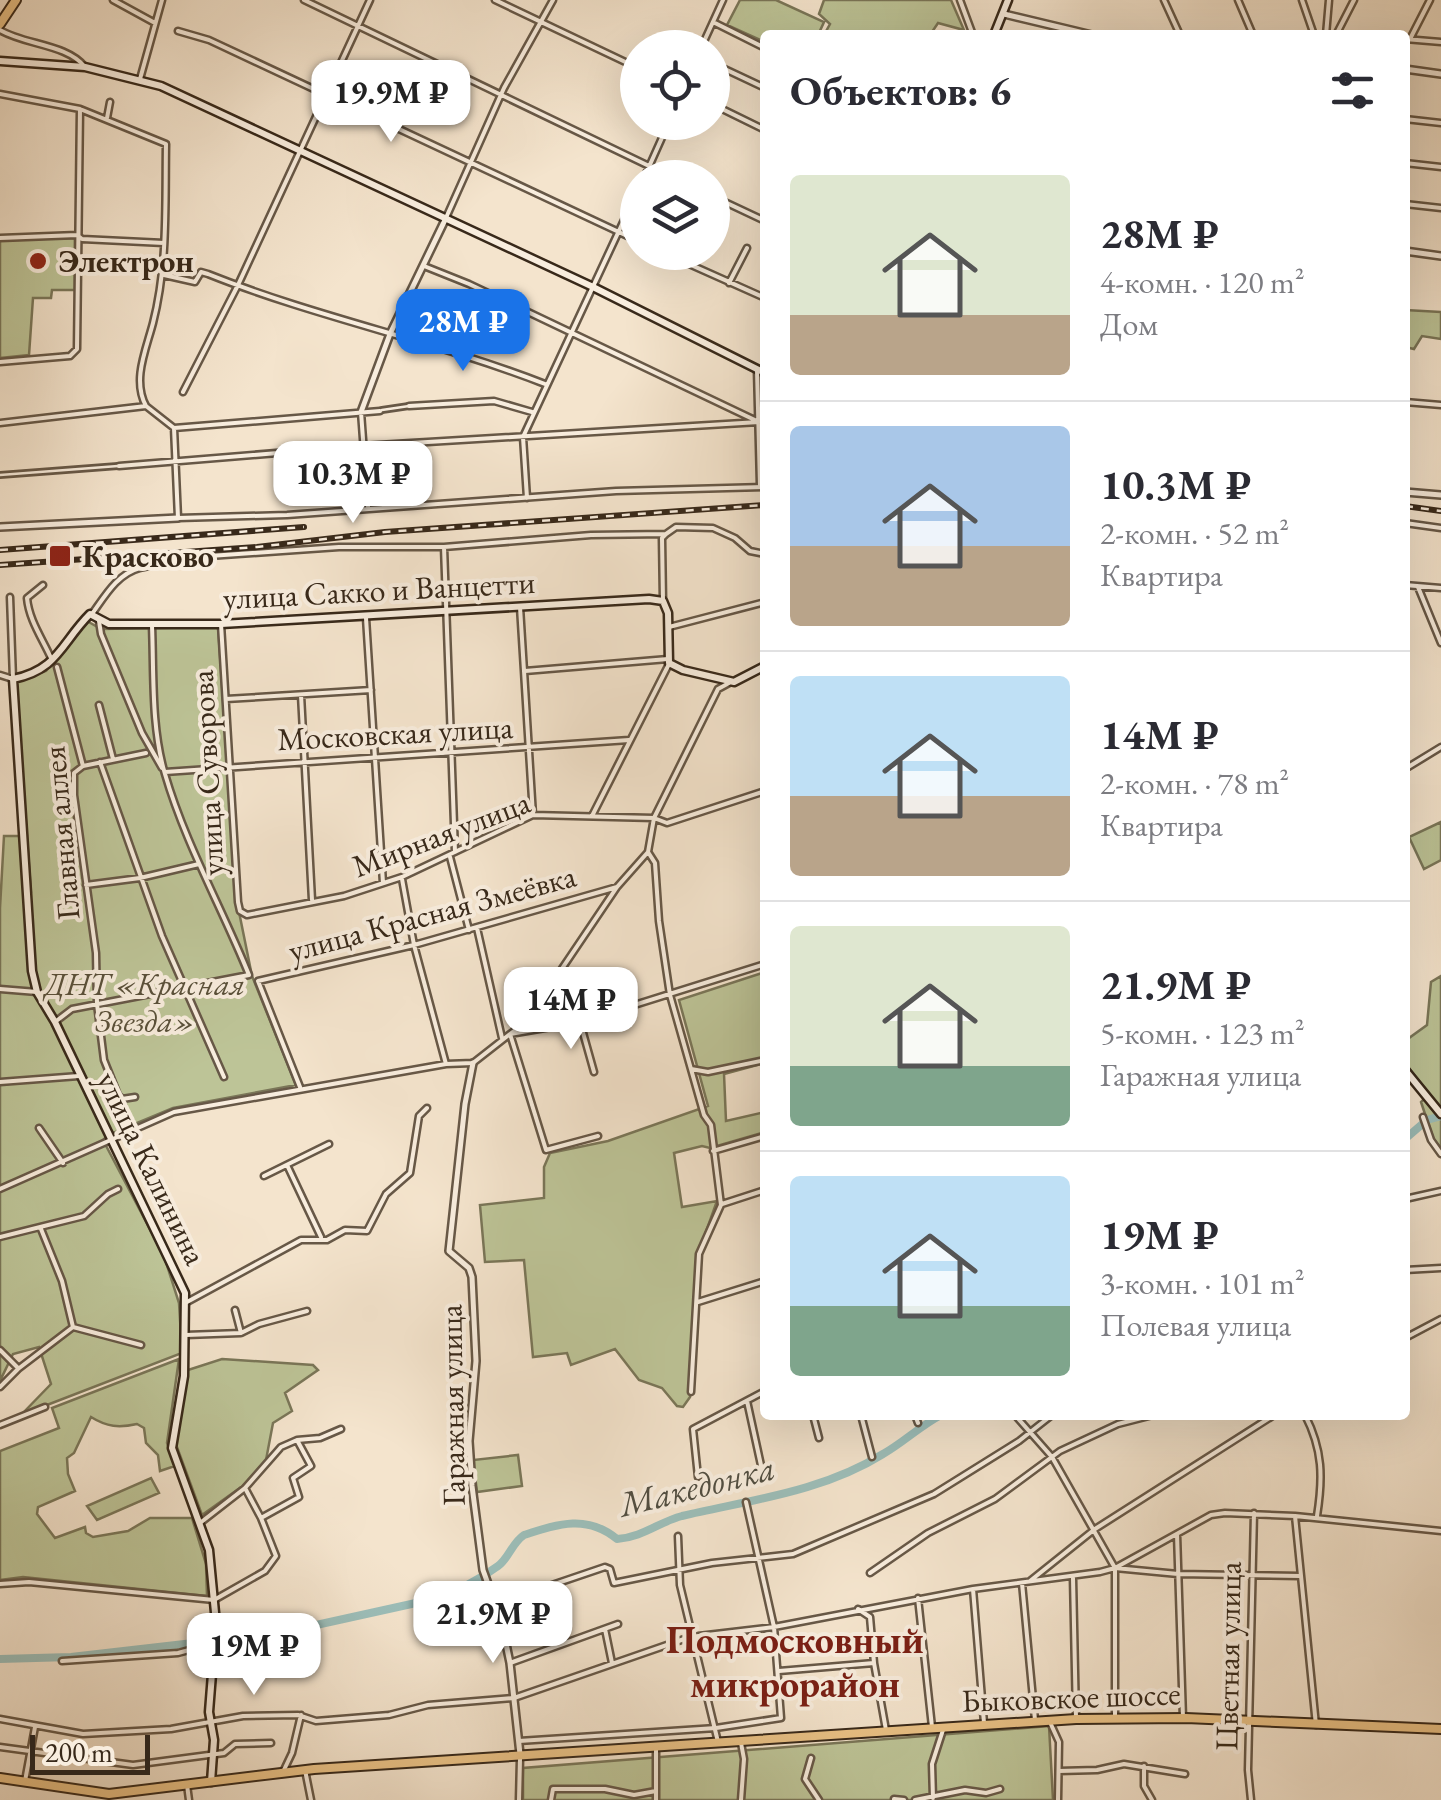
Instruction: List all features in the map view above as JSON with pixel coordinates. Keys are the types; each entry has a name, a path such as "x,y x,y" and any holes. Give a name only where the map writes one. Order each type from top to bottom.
{"main road":[{"path":"0,27 16,0"},
{"path":"996,30 1008,5"},
{"path":"0,62 84,67 140,78 182,95 590,286 760,371"},
{"name":"улица Сакко и Ванцетти","path":"95,618 152,626 220,624 649,598 663,601"},
{"path":"663,601 669,626 669,661 734,682 760,669"},
{"path":"14,679 55,664 86,617 95,618"},
{"name":"улица Калинина","path":"14,679 30,945 37,992 56,1022 109,1140 164,1247 186,1303 184,1376 172,1448 209,1550 215,1640 210,1782"},
{"path":"1410,1076 1441,1114"},
{"name":"Быковское шоссе","path":"0,1778 109,1794 305,1770 1076,1718 1183,1718 1441,1729"}],"street":[{"path":"113,0 155,23"},
{"path":"140,78 162,0"},
{"path":"304,0 640,160"},
{"path":"183,392 238,286 370,0"},
{"path":"494,0 620,60"},
{"path":"368,508 361,412 390,334 502,94 553,0"},
{"path":"960,0 971,30"},
{"path":"1164,0 1178,30"},
{"path":"1238,0 1251,30"},
{"path":"1302,0 1312,30"},
{"path":"1326,30 1329,0"},
{"path":"1339,30 1354,0"},
{"path":"1410,35 1430,0"},
{"path":"710,30 721,1"},
{"path":"1008,5 1078,30"},
{"path":"713,22 760,46"},
{"path":"0,27 12,36 77,57 84,67"},
{"path":"178,30 209,40 620,233"},
{"path":"1410,39 1441,42"},
{"path":"730,71 760,86"},
{"path":"1410,71 1441,74"},
{"path":"0,94 80,109 166,144 162,274 140,384 146,406 174,428 494,402 534,412"},
{"path":"107,118 110,102"},
{"path":"0,362 74,353 80,109"},
{"path":"730,113 760,128"},
{"path":"1410,119 1441,122"},
{"path":"1410,164 1441,168"},
{"path":"730,204 760,219"},
{"path":"1410,205 1441,208"},
{"path":"528,498 523,438 620,226"},
{"path":"0,238 76,235 82,239 164,242"},
{"path":"730,283 747,248"},
{"path":"1410,252 1441,256"},
{"path":"423,266 759,422"},
{"path":"701,270 760,296"},
{"path":"162,274 195,282 201,272 545,384"},
{"path":"760,396 760,438"},
{"path":"1410,402 1441,405"},
{"path":"0,423 146,406"},
{"path":"0,475 362,446 759,422"},
{"path":"174,428 178,518"},
{"path":"0,527 760,486"},
{"path":"1410,492 1441,495"},
{"path":"1410,525 1441,528"},
{"path":"663,601 662,538 676,528 713,528 735,538 750,552 760,553"},
{"path":"56,1022 72,1009 248,976 95,618 112,586 127,574 181,558 339,547 444,547 666,534"},
{"path":"444,547 453,752 453,855 470,930"},
{"name":"Главная аллея","path":"43,585 27,602 55,664 83,766 74,773 74,795 96,953 104,1060 118,1096 135,1097"},
{"path":"1410,586 1441,588"},
{"path":"1418,586 1441,643"},
{"name":"улица Калинина","path":"10,597 14,679"},
{"path":"669,626 760,603"},
{"path":"520,606 533,815"},
{"path":"366,618 383,884"},
{"name":"улица Суворова","path":"220,624 238,902 247,915"},
{"path":"152,626 164,772"},
{"path":"524,670 669,661"},
{"path":"592,816 669,661"},
{"path":"0,675 14,679"},
{"path":"712,676 718,689"},
{"path":"510,1034 534,1010 617,887 648,852 654,818 718,689 734,682"},
{"path":"226,699 372,690"},
{"path":"301,696 312,902"},
{"path":"100,705 113,760"},
{"name":"Московская улица","path":"164,772 629,740"},
{"path":"1410,764 1441,746"},
{"path":"83,766 146,752"},
{"path":"100,762 183,988 224,1077"},
{"name":"Мирная улица","path":"247,915 402,878 533,815 654,818 668,823 760,793"},
{"path":"648,852 655,863 670,994 710,1125 720,1205 700,1254 691,1392"},
{"path":"86,886 201,863"},
{"path":"402,878 414,945 446,1064"},
{"name":"улица Красная Змеёвка","path":"300,1088 258,981 414,945 617,887"},
{"path":"477,928 502,1038"},
{"path":"0,1189 174,1112 446,1064 474,1063 510,1034 580,1022 760,966"},
{"path":"0,989 37,992"},
{"path":"580,1022 594,1072"},
{"path":"510,1034 546,1150 598,1136"},
{"path":"691,1069 708,1072 760,1061"},
{"name":"Гаражная улица","path":"474,1063 449,1246 453,1256 470,1268 472,1277 476,1360 469,1456 484,1572 510,1663 520,1754"},
{"path":"0,1082 80,1076"},
{"path":"186,1303 301,1240 324,1240 346,1230 367,1231 386,1194 410,1173 419,1116 427,1108"},
{"path":"1424,1117 1441,1154"},
{"path":"39,1128 63,1163"},
{"path":"713,1151 760,1137"},
{"path":"264,1176 329,1144"},
{"path":"287,1165 317,1234 324,1240"},
{"path":"0,1237 84,1216 118,1189"},
{"path":"1410,1198 1441,1191"},
{"path":"720,1205 760,1192"},
{"path":"41,1229 62,1282 73,1328"},
{"path":"1410,1270 1441,1268"},
{"path":"697,1302 760,1282"},
{"path":"236,1310 241,1333"},
{"path":"185,1335 241,1333 307,1311"},
{"path":"1410,1335 1441,1319"},
{"path":"73,1328 141,1345"},
{"path":"0,1387 18,1368 73,1328"},
{"path":"0,1350 18,1368"},
{"path":"698,1477 693,1429 760,1394"},
{"path":"746,1399 764,1480"},
{"path":"0,1425 46,1407"},
{"path":"814,1420 818,1438"},
{"path":"862,1420 872,1456"},
{"path":"1020,1420 1052,1457 1116,1568 1116,1718"},
{"path":"496,1604 605,1567 610,1569 614,1583 679,1569 792,1554 934,1494 1045,1420"},
{"path":"870,1573 928,1533 986,1505 1052,1457 1134,1420"},
{"path":"1025,1582 1095,1528 1266,1420"},
{"path":"1307,1420 1321,1463 1316,1518"},
{"path":"200,1523 245,1488 277,1451 297,1440 320,1438 341,1429"},
{"path":"262,1518 299,1497 294,1478 311,1466 297,1440"},
{"path":"0,1584 29,1582 214,1600 265,1571 276,1556 262,1518 245,1488"},
{"path":"518,1741 716,1728 781,1718 774,1627 747,1504"},
{"path":"0,1719 72,1734 104,1734 172,1729 262,1715 301,1715 316,1721 389,1715 428,1705 514,1698 690,1637 774,1627 918,1598 1073,1578 1116,1568 1211,1516 1254,1513 1441,1531"},
{"name":"Цветная улица","path":"1251,1800 1248,1770 1254,1513"},
{"path":"1294,1516 1316,1724"},
{"path":"1177,1534 1183,1718"},
{"path":"678,1536 690,1637 718,1742"},
{"path":"1116,1568 1178,1574 1301,1576"},
{"path":"1073,1578 1076,1718"},
{"path":"1025,1582 1034,1720"},
{"path":"974,1589 984,1723"},
{"path":"918,1598 932,1726"},
{"path":"858,1609 870,1617 886,1730"},
{"path":"510,1663 618,1624"},
{"path":"605,1629 612,1663"},
{"path":"62,1661 174,1653 204,1646 212,1677"},
{"path":"779,1671 874,1663"},
{"path":"283,1772 301,1715"},
{"path":"1049,1720 1058,1742 1058,1800"},
{"path":"24,1783 35,1726"},
{"path":"933,1798 932,1764 944,1726"},
{"path":"740,1738 744,1759 742,1800"},
{"path":"0,1747 133,1765 226,1752 236,1744 271,1743"},
{"path":"656,1745 656,1800"},
{"path":"519,1800 520,1754"},
{"path":"811,1758 806,1778 819,1800"},
{"path":"1059,1772 1124,1764 1185,1774"},
{"path":"1144,1766 1144,1786 1152,1800"},
{"path":"305,1770 311,1800"},
{"path":"188,1786 189,1800"},
{"path":"551,1800 553,1789 605,1789 634,1795 656,1791"},
{"path":"914,1800 965,1790 1000,1790"},
{"path":"894,1799 904,1800"}],"green space":[{"path":"740,0 776,0 824,22 820,30 760,30 760,40 727,25"},
{"path":"824,0 951,0 964,30 938,23 933,30 827,30 830,24 819,14"},
{"path":"75,238 75,290 52,290 51,298 33,298 29,355 0,358 0,240"},
{"path":"1410,310 1441,312 1441,339 1422,336 1414,349 1410,348"},
{"name":"ДНТ «Красная Звезда»","path":"87,621 101,629 218,627 237,902 252,976 296,1085 173,1108 103,1140 164,1256 179,1303 182,1353 21,1415 51,1384 39,1347 13,1354 0,1381 0,908 4,836 23,836 31,893 16,681 46,671"},
{"path":"1441,822 1441,860 1424,869 1410,837"},
{"path":"760,974 760,1064 724,1074 726,1121 760,1113 760,1133 710,1148 702,1146 674,1153 682,1207 717,1201 698,1254 690,1397 683,1407 677,1406 662,1388 639,1380 615,1349 571,1365 567,1353 533,1357 524,1260 485,1262 480,1205 544,1198 544,1167 550,1153 608,1141 708,1106 679,1000"},
{"path":"1441,976 1441,1109 1410,1069 1410,1037 1427,1025 1431,982"},
{"path":"1424,1099 1441,1120 1441,1149 1433,1138 1421,1102"},
{"path":"179,1359 167,1443 175,1466 160,1471 158,1455 146,1443 144,1428 137,1424 108,1425 91,1417 74,1453 67,1458 75,1491 38,1507 37,1514 55,1538 85,1527 93,1537 128,1531 150,1518 192,1518 206,1564 207,1596 23,1577 0,1580 0,1451 59,1428 52,1408"},
{"path":"222,1359 313,1365 318,1370 285,1393 292,1411 273,1423 266,1460 244,1485 202,1515 174,1439 188,1370"},
{"path":"518,1455 522,1486 477,1492 473,1460"},
{"path":"151,1478 159,1493 97,1520 87,1506"},
{"path":"1049,1726 1053,1800 523,1800 523,1768"}],"waterway":[{"name":"Македонка","path":"1410,1135 1427,1120 1441,1116"},
{"name":"Македонка","path":"0,1659 71,1657 280,1633 434,1599 468,1585 498,1566 524,1535 549,1527 583,1524 595,1526 617,1539 626,1538 682,1516 811,1486 860,1467 933,1420"}],"railway":[{"path":"0,565 760,505"},
{"path":"1410,507 1441,511"},
{"path":"0,550 304,527"}],"place":[{"name":"Электрон","path":"38,261"},
{"name":"Красково","path":"60,556"}],"district":[{"name":"Подмосковный микрорайон","path":"795,1662"}]}
